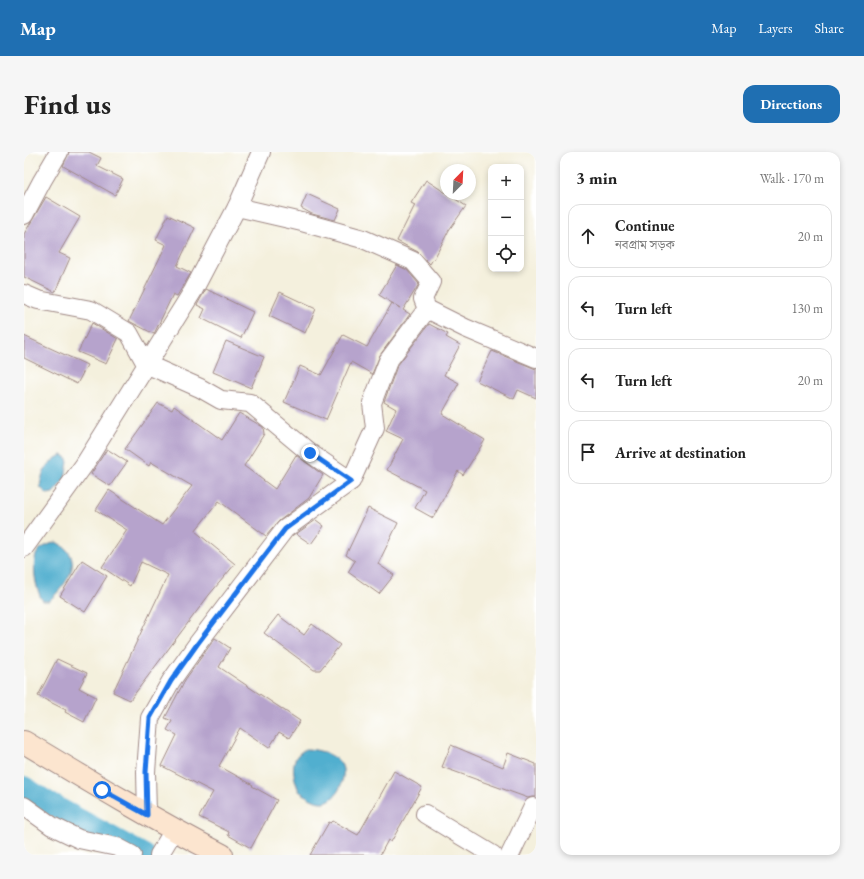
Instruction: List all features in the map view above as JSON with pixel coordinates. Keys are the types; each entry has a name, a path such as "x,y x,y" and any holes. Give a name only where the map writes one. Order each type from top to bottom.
{"main road":[{"path":"24,742 147,815 222,855"}],"street":[{"path":"24,215 59,152"},
{"path":"24,548 84,465 193,291 237,207 261,152"},
{"path":"237,207 302,222 363,239 413,261 431,282 423,299 427,309 465,328 536,358"},
{"path":"24,294 38,300 91,310 129,333 146,364 200,388 221,400 250,403 310,453 351,481"},
{"path":"147,815 146,772 150,718 171,681 198,643 285,529 351,481 375,428 372,403 388,361 427,309"},
{"path":"24,806 52,826 79,839 117,847 132,855"},
{"path":"510,855 533,807"},
{"path":"425,814 493,855"},
{"path":"159,855 174,830"}],"water":[{"path":"62,455 66,457 68,462 65,479 53,493 47,494 40,487 42,477 46,468 53,460"},
{"path":"56,542 65,548 71,555 71,571 68,579 56,594 49,601 43,601 40,597 36,584 34,570 35,558 40,549"},
{"path":"305,749 329,754 341,764 343,774 340,786 334,797 329,800 324,802 317,801 299,791 295,778 294,764 297,756"}],"building":[{"path":"69,152 89,152 101,158 97,166 123,179 115,195 63,166"},
{"path":"426,180 440,189 440,200 457,200 466,206 449,230 430,264 418,252 397,241 415,205 411,203"},
{"path":"307,194 340,209 335,220 312,214 301,208"},
{"path":"46,197 80,217 59,253 70,258 55,292 24,277 24,234"},
{"path":"168,215 195,228 177,266 191,273 177,296 173,294 154,334 129,321 166,245 156,240"},
{"path":"397,265 407,270 419,284 403,310 410,314 380,355 372,374 351,362 326,420 284,402 300,366 321,375 343,335 367,347 392,303 379,295"},
{"path":"206,289 253,312 241,338 201,318 205,309 197,305"},
{"path":"280,292 316,309 305,333 269,316"},
{"path":"92,323 118,339 106,364 78,352"},
{"path":"429,324 448,334 446,337 460,345 444,375 459,383 442,414 485,440 463,475 458,471 433,518 415,508 425,490 387,470 403,439 386,431 396,409 384,402 397,366"},
{"path":"24,336 87,365 77,384 24,358"},
{"path":"226,341 264,357 251,388 213,372"},
{"path":"492,351 536,369 536,398 518,390 514,399 477,381"},
{"path":"158,403 172,410 174,406 222,440 239,413 263,427 264,434 244,466 275,489 296,455 323,475 309,498 279,521 266,536 219,501 195,531 235,564 209,595 130,700 113,692 168,575 141,562 130,586 102,567 127,530 96,510 109,490 162,525 192,486 151,462 149,466 125,449"},
{"path":"107,449 127,462 110,486 91,474"},
{"path":"368,508 398,523 378,564 394,575 379,594 348,572 355,561 346,555"},
{"path":"316,520 324,526 311,544 296,534"},
{"path":"82,560 107,576 85,612 60,596"},
{"path":"278,615 304,635 312,624 340,645 320,670 314,670 264,633"},
{"path":"215,638 230,648 219,667 300,721 289,738 279,732 269,748 240,728 219,766 277,800 251,848 228,835 229,832 199,817 213,792 162,766 177,735 167,730 172,721 165,718 185,680"},
{"path":"57,659 87,673 79,688 96,697 84,722 65,712 66,710 38,696"},
{"path":"451,745 503,767 508,753 536,764 536,797 528,798 442,767"},
{"path":"394,771 422,787 391,842 388,840 380,855 310,855 329,822 331,823 333,821 358,835"}],"waterway":[{"path":"24,787 54,806 144,855"}],"route":[{"path":"102,790 147,815 146,772 150,718 171,681 285,529 351,481 310,453"}]}
